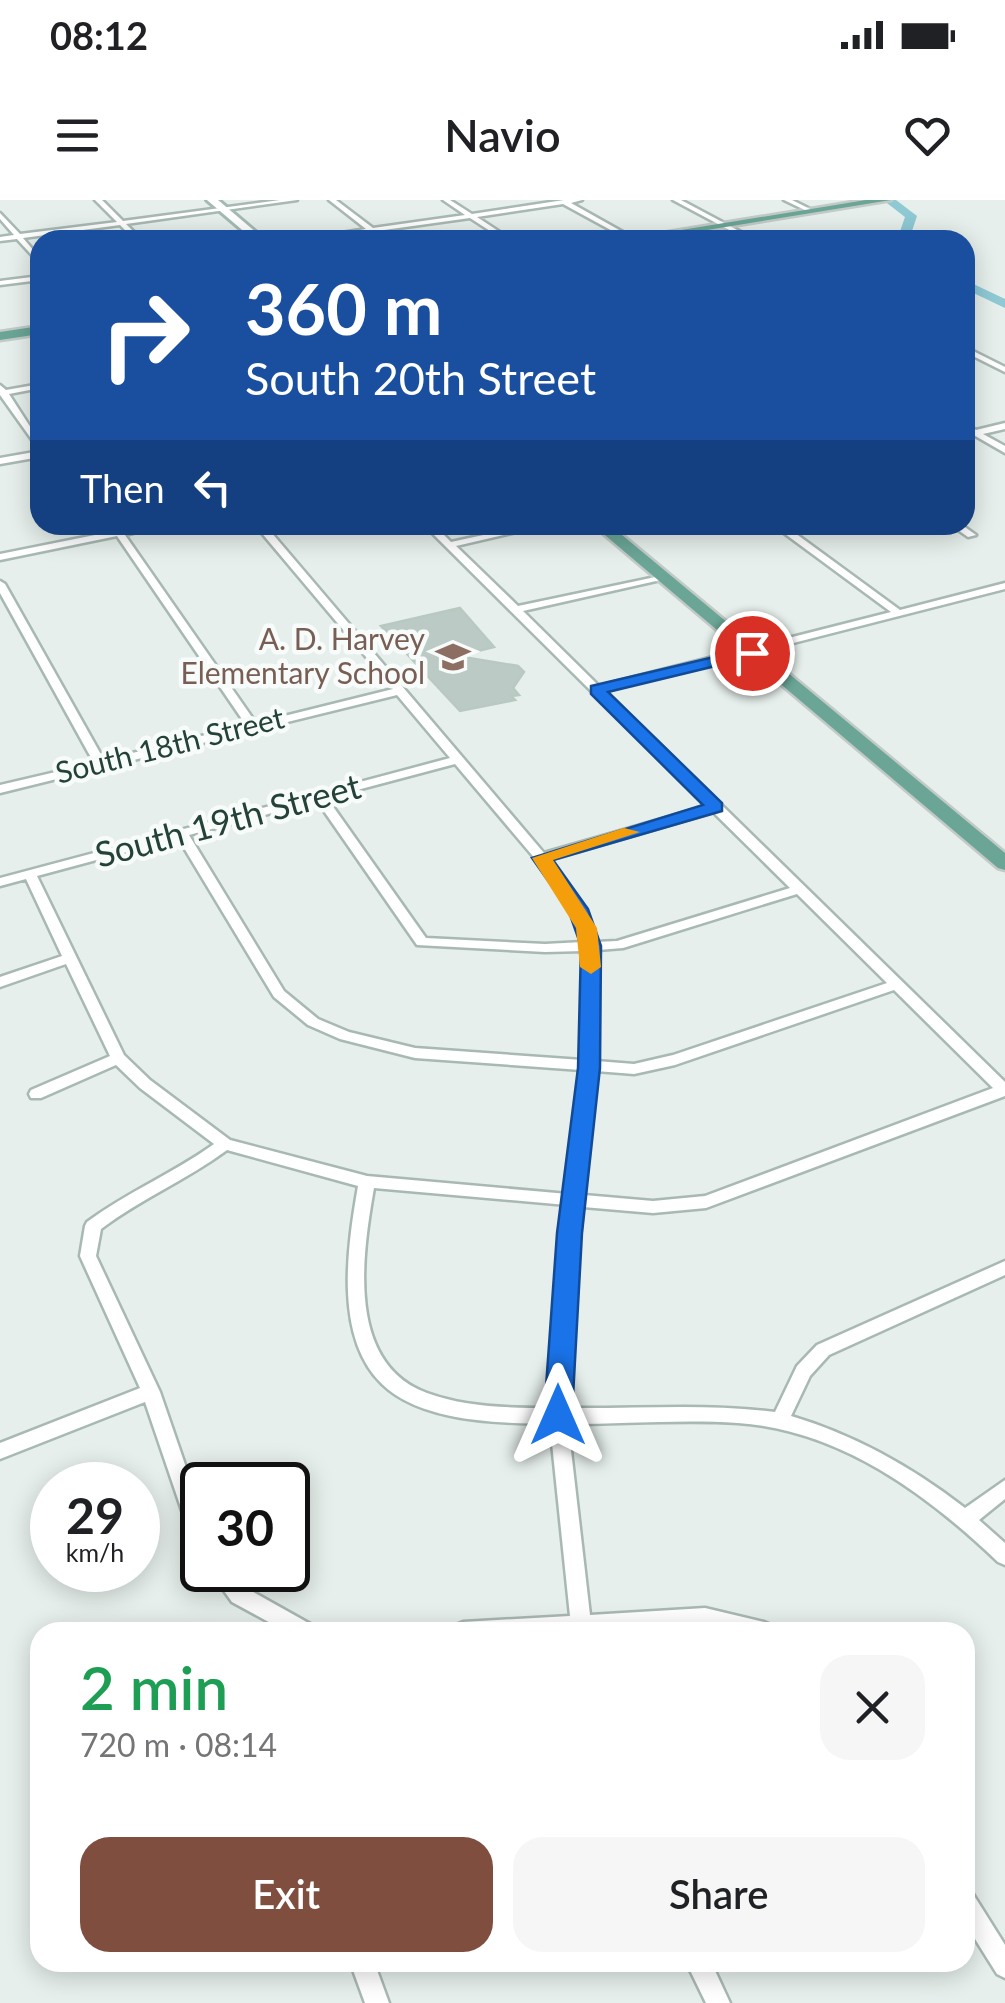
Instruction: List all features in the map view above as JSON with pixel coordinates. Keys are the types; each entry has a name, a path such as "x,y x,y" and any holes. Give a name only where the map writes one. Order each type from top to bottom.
{"main road":[{"path":"212,200 248,230"},
{"path":"693,230 883,200"},
{"path":"0,336 30,332"},
{"path":"612,535 1005,864"}],"street":[{"path":"98,200 129,230"},
{"path":"62,230 294,200"},
{"path":"332,200 371,230 579,200"},
{"path":"446,200 492,230"},
{"path":"676,200 734,230"},
{"path":"787,200 812,211"},
{"path":"563,201 613,230"},
{"path":"0,215 30,250"},
{"path":"0,239 30,234"},
{"path":"0,284 30,280"},
{"path":"975,354 1005,370"},
{"path":"30,387 1,391 30,436"},
{"path":"975,433 1005,426"},
{"path":"975,436 1005,450"},
{"path":"0,462 30,454"},
{"path":"0,557 109,535"},
{"path":"120,535 253,726"},
{"path":"268,535 542,858 578,909 591,946 589,1068 572,1200 558,1415 581,1622"},
{"path":"30,874 118,1058 182,1114 225,1144 367,1182 653,1207 706,1202 1004,1091 439,535"},
{"path":"449,545 496,535"},
{"path":"792,535 900,614"},
{"path":"516,610 662,577"},
{"path":"0,584 99,762"},
{"path":"597,690 1005,586"},
{"name":"South 18th Street","path":"0,789 398,691"},
{"name":"South 19th Street","path":"0,882 456,760"},
{"path":"320,797 422,942 591,946 644,938 800,889"},
{"path":"542,858 716,807"},
{"path":"182,834 279,994 313,1022 345,1036 415,1053 634,1070 675,1060 896,984"},
{"path":"0,982 68,959"},
{"path":"36,1094 118,1058"},
{"path":"180,1476 151,1392 88,1256 94,1226 117,1206 195,1168 225,1144"},
{"path":"367,1182 356,1244 356,1280 363,1325 386,1376 405,1392 437,1404 558,1415 693,1412 780,1420 877,1460 968,1518 1005,1556"},
{"path":"780,1420 803,1372 823,1350 1005,1268"},
{"path":"0,1451 151,1392"},
{"path":"968,1518 1005,1488"},
{"path":"237,1592 287,1622"},
{"path":"654,1622 705,1617 725,1622"},
{"path":"975,1918 1005,1966"},
{"path":"366,1972 377,2003"},
{"path":"703,1972 718,2003"}],"building":[{"name":"A. D. Harvey Elementary School","path":"460,608 494,647 457,656 518,666 524,672 513,688 519,695 511,696 515,700 460,711 381,626"}],"waterway":[{"path":"889,200 911,216 906,230"},
{"path":"975,289 1005,304"}],"slow traffic":[{"path":"591,967 591,946 578,909 542,858 630,832"}],"place":[{"name":"A. D. Harvey Elementary School","path":"453,657"}],"route":[{"path":"558,1415 569,1233 589,1068 591,946 578,909 542,858 716,807 597,690 752,653"}]}
